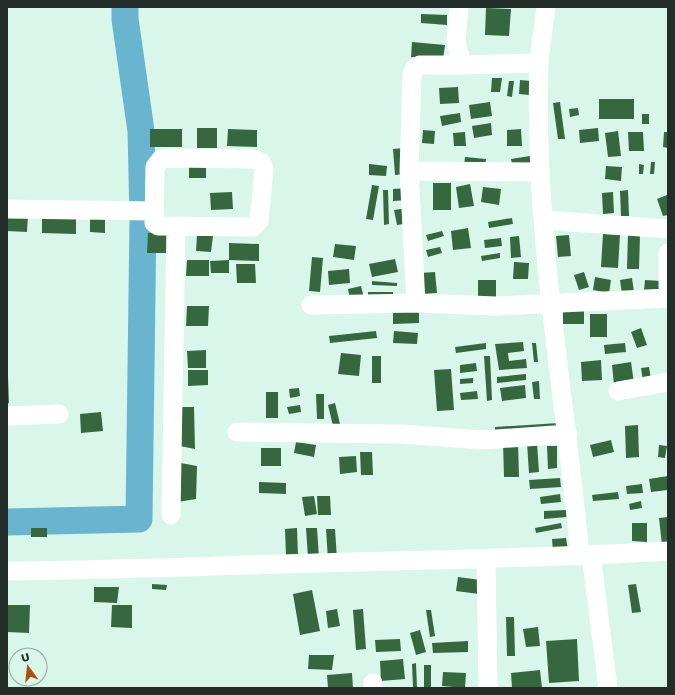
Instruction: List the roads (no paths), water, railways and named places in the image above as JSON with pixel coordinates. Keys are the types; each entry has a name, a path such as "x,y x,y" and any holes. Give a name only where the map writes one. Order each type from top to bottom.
{"street":[{"path":"459,7 456,42 462,65"},
{"path":"546,7 539,63 539,172 551,302 568,434 608,688"},
{"path":"416,303 409,171 413,71 420,65 539,63"},
{"path":"161,159 255,160 262,163 264,169 260,221 253,227 158,226 154,223 146,211 155,167 161,159"},
{"path":"409,171 539,172"},
{"path":"7,209 146,211"},
{"path":"544,220 668,230"},
{"path":"171,515 176,227"},
{"path":"668,253 668,288"},
{"path":"311,305 416,303 496,306 551,302 668,298"},
{"path":"618,391 668,382"},
{"path":"7,416 59,414"},
{"path":"237,432 400,434 482,440 568,434"},
{"path":"7,571 144,570 270,565 486,560 586,556 668,550"},
{"path":"486,560 488,688"}],"waterway":[{"path":"7,522 139,519 143,219 141,131 125,19 125,7"}]}
